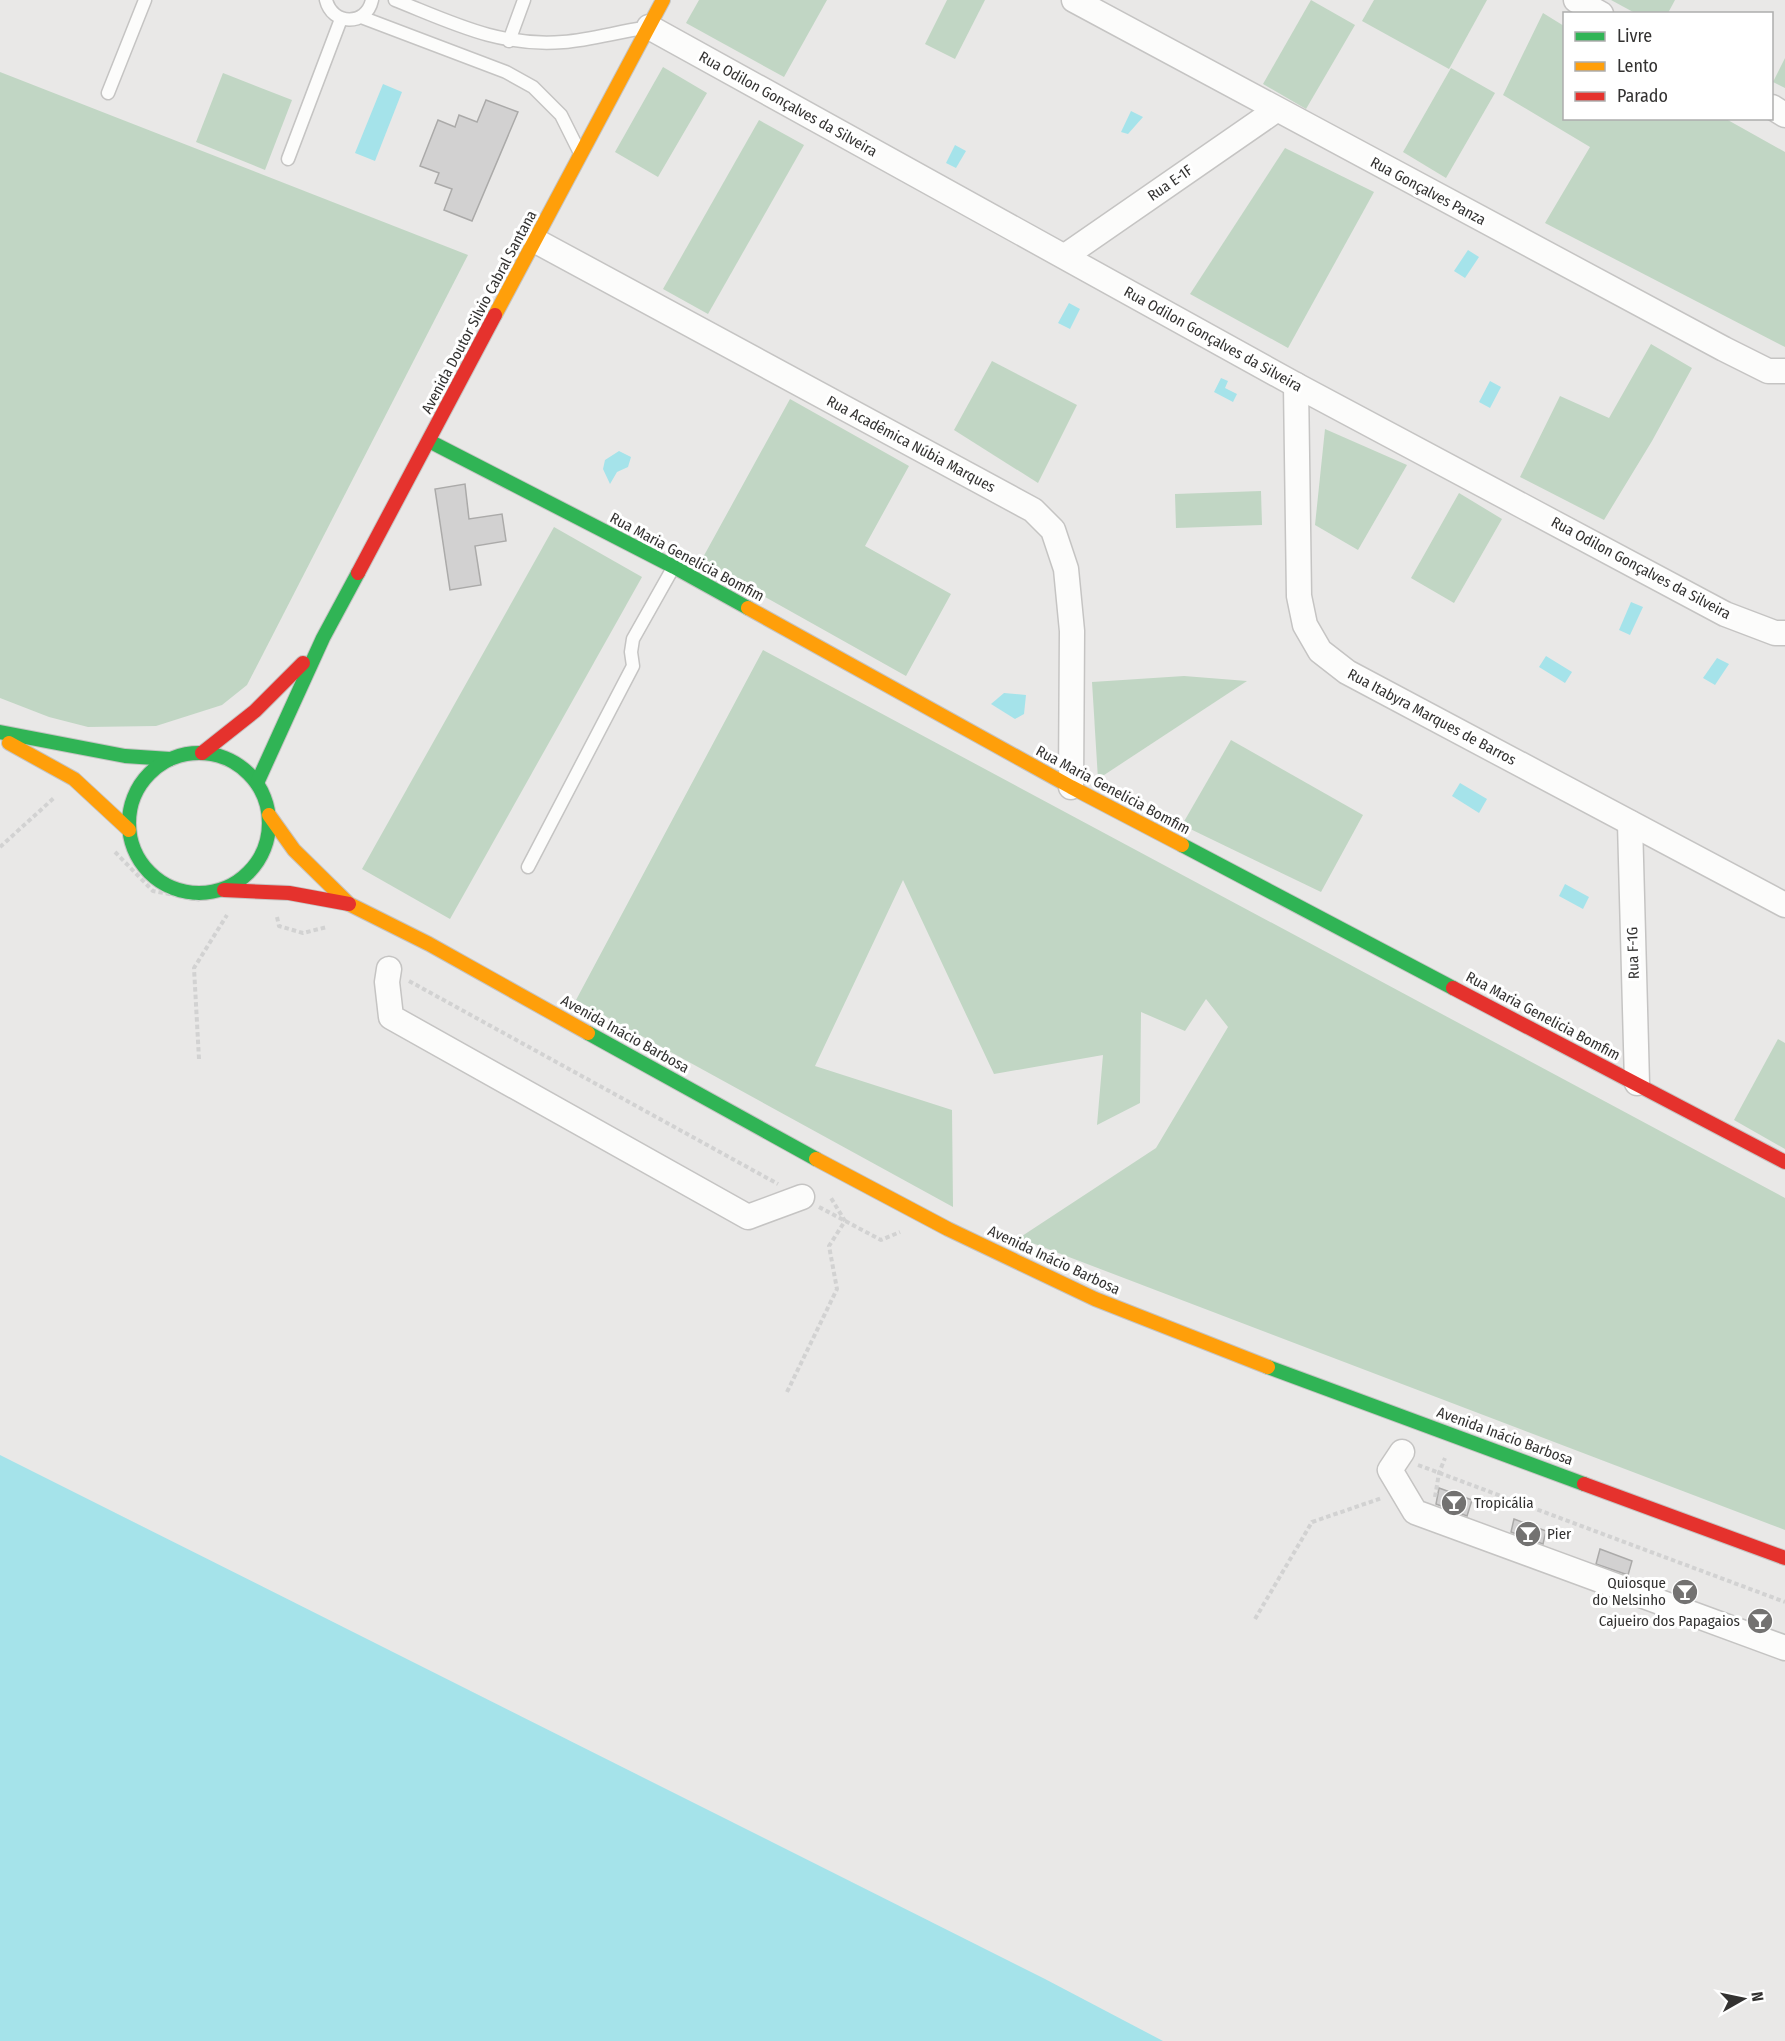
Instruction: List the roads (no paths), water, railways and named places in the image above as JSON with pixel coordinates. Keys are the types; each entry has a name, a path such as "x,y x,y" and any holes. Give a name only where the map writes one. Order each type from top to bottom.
{"main road":[{"name":"Avenida Doutor Silvio Cabral Santana","path":"257,783 304,685 323,638 663,0"},
{"name":"Rua Maria Genelicia Bomfim","path":"429,441 674,567 1071,787 1785,1162"},
{"name":"Avenida Doutor Silvio Cabral Santana","path":"202,753 245,721 288,680 323,638"},
{"path":"0,732 126,756 170,759"},
{"path":"0,738 74,779 129,830"},
{"path":"202,753 218,755 233,762 257,783 265,798 269,815 269,834 264,852 254,868 241,881 225,890 207,894 188,894 170,888 142,865 133,849 129,830 129,813 134,795 143,780 155,768 170,759 186,754 202,753"},
{"name":"Avenida Inácio Barbosa","path":"269,815 294,850 349,904"},
{"name":"Avenida Inácio Barbosa","path":"225,890 290,893 349,904 429,944 804,1153 959,1234 1095,1299 1262,1365 1785,1558"}],"street":[{"name":"Rua Gonçalves Panza","path":"1074,0 1724,349 1768,371 1785,371"},
{"path":"1576,0 1597,12"},
{"name":"Rua Odilon Gonçalves da Silveira","path":"649,27 1296,385 1725,614 1775,633 1785,633"},
{"name":"Rua E-1F","path":"1065,256 1276,110"},
{"name":"Rua Acadêmica Núbia Marques","path":"536,241 1033,510 1053,530 1066,569 1072,631 1071,787"},
{"name":"Rua Itabyra Marques de Barros","path":"1296,385 1299,596 1305,625 1320,651 1347,672 1785,905"},
{"name":"Rua F-1G","path":"1630,823 1637,1083"},
{"path":"389,969 387,982 391,1017 748,1217 802,1197"},
{"path":"1402,1452 1390,1470 1415,1512 1785,1648"}],"lane":[{"path":"108,93 146,0"},
{"path":"326,0 330,11 341,19 354,20 367,12 372,0"},
{"path":"395,0 475,32 509,41 562,42 649,27"},
{"path":"509,41 524,0"},
{"path":"361,17 506,72 533,87 561,115 580,154"},
{"path":"288,159 341,19"},
{"path":"528,867 633,666 631,652 633,639 674,567"}],"water":[{"path":"383,84 402,92 375,161 355,153"},
{"path":"1131,111 1143,117 1128,134 1121,132"},
{"path":"955,145 966,151 956,168 946,163"},
{"path":"1468,250 1479,257 1465,278 1454,271"},
{"path":"1069,303 1080,309 1070,329 1058,323"},
{"path":"1221,378 1228,381 1225,388 1237,394 1233,402 1214,392"},
{"path":"1490,381 1501,387 1490,408 1479,402"},
{"path":"619,451 631,457 628,467 617,472 610,484 603,469 605,460"},
{"path":"1631,602 1643,607 1630,635 1619,630"},
{"path":"1546,656 1572,672 1565,683 1539,667"},
{"path":"1717,658 1729,664 1715,685 1703,678"},
{"path":"1004,693 1026,695 1024,714 1015,719 991,704"},
{"path":"1460,783 1487,799 1479,813 1452,796"},
{"path":"1565,884 1589,897 1583,909 1559,896"},
{"path":"0,1455 1045,1979 1163,2041 0,2041"}],"place":[{"name":"Tropicália","path":"1454,1503"},
{"name":"Pier","path":"1528,1534"},
{"name":"Quiosque do Nelsinho","path":"1685,1592"},
{"name":"Cajueiro dos Papagaios","path":"1760,1621"}]}
